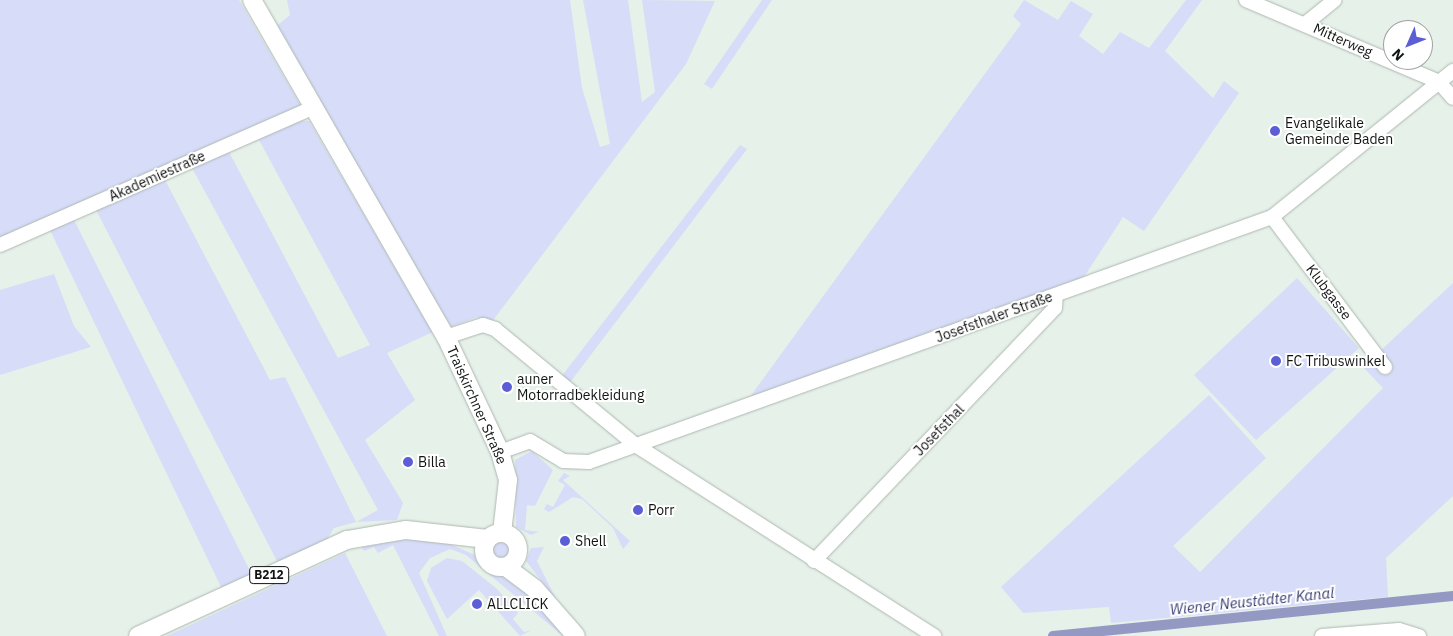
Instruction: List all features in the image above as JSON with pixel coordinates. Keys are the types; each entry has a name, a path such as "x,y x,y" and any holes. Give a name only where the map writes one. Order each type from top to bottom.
{"main road":[{"name":"Traiskirchner Straße","path":"252,0 446,337 500,452 508,480 491,542"},
{"name":"B212","path":"138,636 347,540 406,530 491,542 515,539 512,563 576,636"},
{"name":"B212","path":"491,542 495,567 512,563"}],"street":[{"name":"Mitterweg","path":"1246,0 1440,82"},
{"path":"1305,24 1335,0"},
{"name":"Josefsthaler Straße","path":"500,452 530,441 574,463 637,446 1272,217 1453,71"},
{"path":"1440,82 1453,98"},
{"name":"Akademiestraße","path":"0,245 314,106"},
{"name":"Klubgasse","path":"1272,217 1385,367"},
{"name":"Josefsthal","path":"814,561 1055,308 1056,295"},
{"path":"446,337 484,325 495,329 637,446 934,636"},
{"path":"1322,636 1399,630 1419,636"}],"shaded area":[{"path":"0,0 239,0 301,106 0,239"},
{"path":"287,0 570,0 582,88 600,147 610,144 583,0 628,0 642,102 655,92 642,0 715,1 686,64 491,323 477,317 451,327 274,28 290,15"},
{"path":"762,0 772,0 712,89 704,84"},
{"path":"1024,0 1058,20 1071,1 1093,14 1079,36 1103,54 1120,32 1149,48 1186,0 1202,0 1165,51 1213,98 1224,81 1239,93 1144,231 1123,217 1084,277 747,401 1021,24 1013,16"},
{"path":"292,121 309,121 433,332 387,353 415,400 365,440 403,503 397,520 356,522 378,510 191,166","holes":["259,140 370,345 338,358 229,152"]},
{"path":"740,145 747,149 568,385 561,377"},
{"path":"164,178 270,380 285,377 356,522 334,528 323,545 279,565 95,208"},
{"path":"73,218 252,575 222,589 49,228"},
{"path":"54,274 74,326 91,347 0,375 0,290"},
{"name":"FC Tribuswinkel","path":"1297,278 1359,348 1256,440 1194,375"},
{"path":"1453,283 1453,496 1386,558 1388,597 1111,623 1109,607 1023,613 1001,587 1209,395 1266,458 1173,546 1200,572 1383,388 1363,367"},
{"path":"532,451 553,470 535,506 527,505 525,530 539,532 531,535 516,527 515,460"},
{"path":"564,473 570,476 563,480 630,541 623,549 613,528 582,499 573,497 549,512 544,509 547,504 553,507 565,485 558,481"},
{"path":"394,536 441,540 477,556 491,569 509,576 551,616 563,636 466,555 450,549 430,558 419,573 447,636 439,636 393,545 378,553 374,547 364,551 361,546"},
{"path":"498,540 506,540 513,547 513,555 506,562 498,562 491,555 491,547"},
{"path":"544,547 537,561 557,601 526,561 531,548"},
{"path":"345,553 387,636 167,636"},
{"path":"447,558 462,561 497,589 518,613 513,619 524,632 532,630 520,636 479,590 447,619 427,581 431,568"}],"waterway":[{"name":"Wiener Neustädter Kanal","path":"1053,636 1453,596"}],"place":[{"name":"Evangelikale Gemeinde Baden","path":"1275,131"},
{"name":"FC Tribuswinkel","path":"1276,361"},
{"name":"auner Motorradbekleidung","path":"507,387"},
{"name":"Billa","path":"408,462"},
{"name":"Porr","path":"638,510"},
{"name":"Shell","path":"565,541"},
{"name":"ALLCLICK","path":"477,604"}]}
